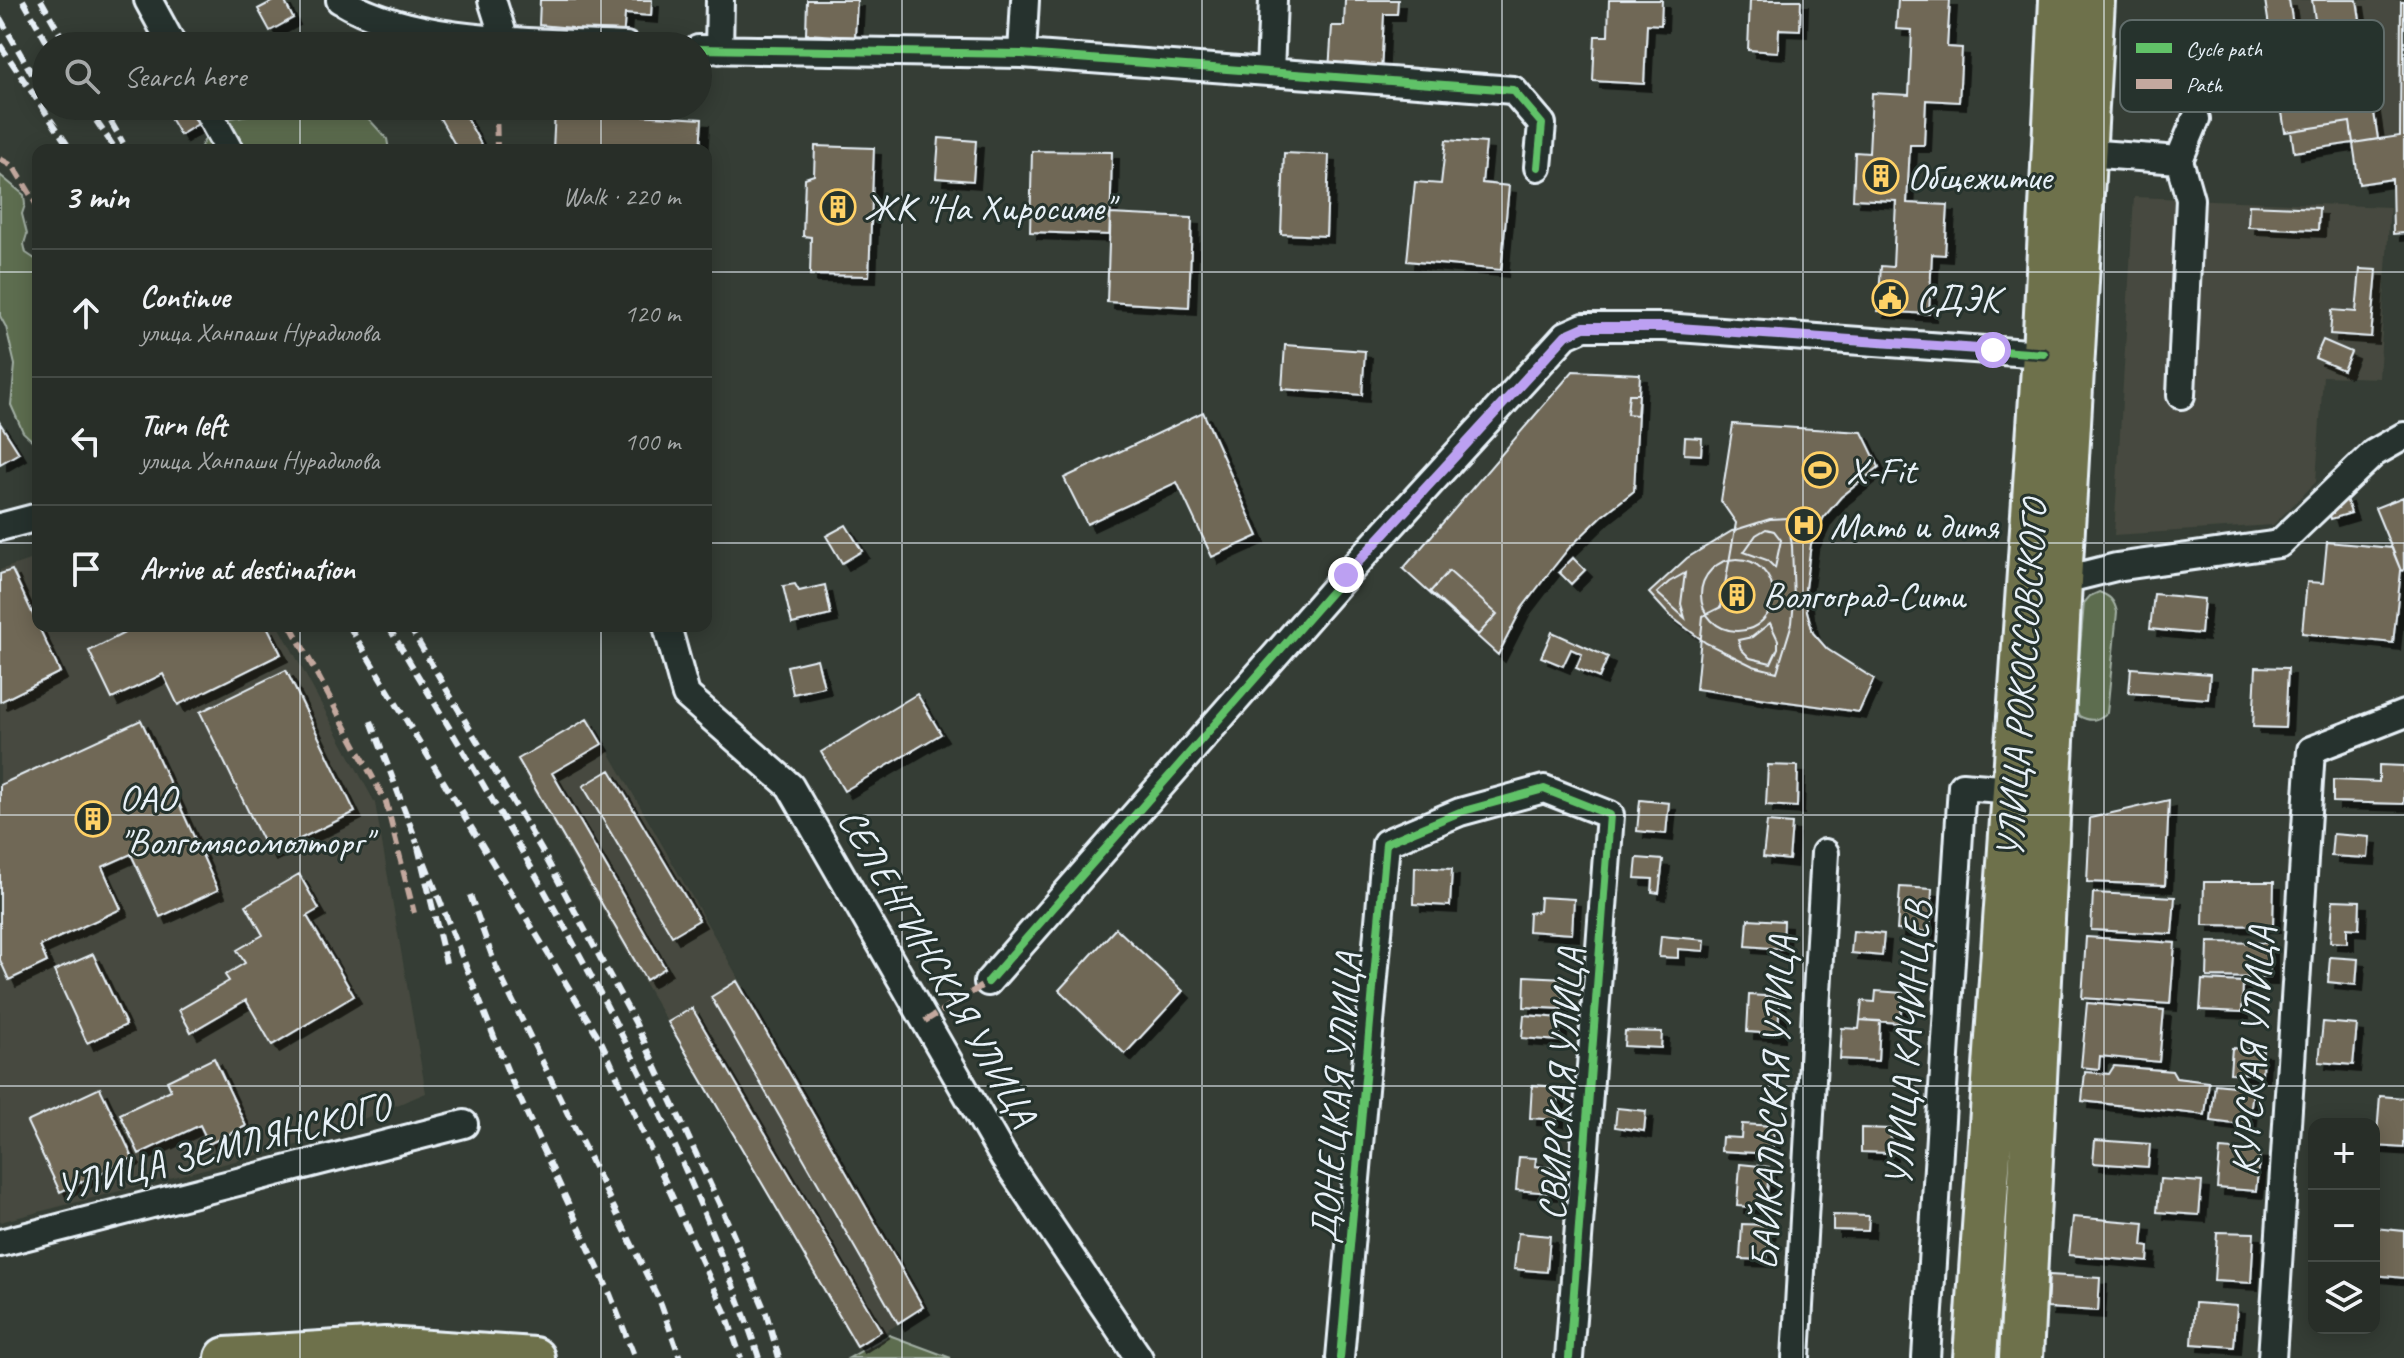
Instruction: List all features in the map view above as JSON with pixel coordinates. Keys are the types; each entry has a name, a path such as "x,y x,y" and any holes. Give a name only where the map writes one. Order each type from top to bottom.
{"highway":[{"name":"УЛИЦА РОКОССОВСКОГО","path":"1975,1358 2044,354 2061,0"},
{"name":"УЛИЦА РОКОССОВСКОГО","path":"2021,1358 2093,0"}],"main road":[{"path":"226,1358 385,1348 534,1358"}],"street":[{"path":"148,0 165,32"},
{"path":"340,0 356,10 429,32"},
{"path":"492,0 502,32"},
{"path":"712,33 720,0"},
{"path":"1022,54 1025,0"},
{"path":"1270,72 1273,0"},
{"path":"712,50 1022,54 1513,90 1542,124 1538,167"},
{"path":"2181,395 2190,199 2179,160 2196,119"},
{"path":"213,120 226,144"},
{"path":"2085,153 2179,160"},
{"path":"988,982 1346,575 1566,335 1584,327 1664,327 2044,354"},
{"path":"2060,581 2116,567 2279,544 2374,453 2404,436"},
{"path":"0,527 32,519"},
{"name":"СЕЛЕНГИНСКАЯ УЛИЦА","path":"669,632 686,695 790,786 1004,1158 1139,1358"},
{"name":"КУРСКАЯ УЛИЦА","path":"2272,1358 2311,750 2404,714"},
{"name":"УЛИЦА КАЧИНЦЕВ","path":"1926,1358 1962,786 2014,790"},
{"name":"ДОНЕЦКАЯ УЛИЦА","path":"1340,1358 1386,843 1460,812 1544,789 1610,815"},
{"name":"СВИРСКАЯ УЛИЦА","path":"1569,1358 1610,815"},
{"name":"БАЙКАЛЬСКАЯ УЛИЦА","path":"1796,1358 1825,853"},
{"name":"УЛИЦА ЗЕМЛЯНСКОГО","path":"0,1243 464,1124"}],"shaded area":[{"path":"2265,0 2404,0 2404,233 2393,234 2392,180 2359,184 2350,122 2285,132 2282,112 2384,112 2384,20 2268,20"},
{"path":"2134,197 2390,207 2379,378 2323,376 2316,482 2273,525 2114,535"},
{"path":"32,559 32,632 282,632 375,803 426,1093 308,1142 0,1222 0,570"},
{"path":"589,717 926,1306 857,1350 515,759"}],"green space":[{"path":"370,120 388,144 202,144 215,121"},
{"path":"0,175 24,195 22,214 27,234 24,244 26,253 32,257 32,440 23,432 11,405 15,365 6,327 0,316"},
{"path":"2099,592 2111,599 2117,612 2107,713 2090,720 2079,716 2075,705 2084,603"},
{"path":"889,1335 951,1358 849,1358"}],"building":[{"path":"275,0 284,0 293,18 270,31 258,9"},
{"path":"540,0 652,0 651,16 625,14 624,32 572,32 572,28 539,25"},
{"path":"807,0 857,0 855,37 806,34"},
{"path":"1345,0 1398,0 1397,14 1384,14 1381,73 1329,71 1332,26 1344,26"},
{"path":"1609,0 1662,0 1661,25 1647,24 1644,84 1593,81 1595,36 1608,36"},
{"path":"1750,0 1801,0 1800,30 1779,29 1778,52 1748,50"},
{"name":"Общежитие","path":"1898,0 1950,0 1947,47 1962,48 1959,102 1926,100 1924,145 1910,145 1907,203 1948,205 1945,255 1932,254 1929,314 1878,311 1881,266 1893,267 1896,201 1853,199 1855,152 1869,153 1872,93 1909,95 1912,30 1896,29"},
{"path":"2265,0 2289,0 2292,20 2268,20"},
{"path":"2312,0 2357,0 2360,20 2315,20"},
{"path":"2401,2 2404,2 2404,233 2393,234 2392,179 2359,184 2353,143 2400,136"},
{"path":"2282,112 2374,112 2378,139 2353,143 2350,122 2285,132"},
{"path":"171,120 196,120 198,124 180,135"},
{"path":"441,120 468,120 481,144 455,144"},
{"path":"554,120 702,120 700,144 553,144"},
{"path":"2350,122 2353,143 2294,152 2291,131"},
{"path":"939,138 976,141 973,181 936,178"},
{"path":"1446,140 1486,143 1482,183 1509,186 1501,270 1407,261 1415,182 1441,184"},
{"name":"ЖК \"На Хиросиме\"","path":"815,146 874,148 869,276 810,275 811,237 803,236 805,178 814,175"},
{"path":"1032,151 1112,152 1110,235 1030,232"},
{"path":"1284,153 1329,155 1326,236 1281,234"},
{"path":"2249,205 2319,208 2318,230 2248,227"},
{"path":"1110,214 1192,218 1189,307 1107,302"},
{"path":"2360,269 2377,270 2371,337 2330,334 2332,310 2356,312"},
{"path":"2323,340 2351,352 2343,370 2315,358"},
{"path":"1285,345 1365,351 1362,395 1282,389"},
{"path":"1573,371 1640,374 1634,491 1569,548 1522,608 1498,655 1403,569"},
{"path":"1629,394 1639,394 1637,415 1627,414"},
{"path":"1203,412 1258,536 1212,557 1177,482 1087,524 1064,478"},
{"path":"0,423 19,453 0,464"},
{"path":"1733,424 1862,432 1879,467 1841,497 1824,517 1811,544 1805,588 1813,633 1827,649 1874,679 1859,712 1696,689 1703,616 1721,607 1736,523 1721,501"},
{"path":"1685,437 1702,438 1701,455 1684,454"},
{"path":"2345,496 2351,513 2331,519 2326,502"},
{"path":"2403,497 2404,570 2401,571 2375,508"},
{"path":"1788,518 1794,600 1792,623 1777,672 1753,666 1706,643 1669,615 1649,593 1687,558 1732,531 1770,519"},
{"path":"846,525 862,551 842,563 826,536"},
{"path":"1766,529 1774,531 1781,540 1775,568 1767,560 1744,552 1756,535"},
{"path":"2327,542 2392,548 2401,571 2393,643 2302,633 2307,582 2323,583"},
{"path":"1573,558 1585,570 1571,584 1559,572"},
{"name":"Волгоград-Сити","path":"1737,559 1763,569 1773,595 1763,621 1737,631 1711,621 1701,595 1711,569"},
{"path":"12,570 32,612 32,632 41,632 60,672 0,702 0,574"},
{"path":"1449,571 1497,614 1478,635 1430,592"},
{"path":"1685,573 1681,604 1685,618 1657,593"},
{"path":"795,584 799,591 825,585 831,615 792,624 783,586"},
{"path":"2154,594 2204,599 2201,634 2150,629"},
{"path":"1770,623 1778,640 1771,663 1750,658 1741,649 1738,640 1752,637"},
{"path":"126,632 270,632 281,654 178,705 163,674 112,699 89,651"},
{"path":"1552,632 1608,657 1599,678 1576,668 1582,654 1571,649 1563,666 1541,657"},
{"path":"817,659 824,687 793,694 787,666"},
{"path":"2256,667 2288,668 2285,728 2253,727"},
{"path":"2131,668 2210,674 2208,699 2129,693"},
{"path":"286,670 355,812 269,854 200,712"},
{"path":"917,694 941,734 844,791 821,752"},
{"path":"587,719 602,744 552,773 665,968 646,980 518,759"},
{"name":"ОАО \"Волгомясомолторг\"","path":"141,720 218,890 160,917 131,854 102,867 121,909 40,946 47,962 9,980 0,960 0,785"},
{"path":"1768,765 1798,766 1797,807 1766,805"},
{"path":"2379,765 2404,766 2404,804 2333,802 2333,780 2379,782"},
{"path":"610,770 699,920 672,936 583,786"},
{"path":"1640,800 1669,803 1666,834 1637,831"},
{"path":"2169,800 2165,885 2087,882 2090,818"},
{"path":"1767,822 1792,824 1789,860 1763,857"},
{"path":"2333,834 2370,837 2368,858 2331,856"},
{"path":"1637,858 1663,860 1659,893 1652,892 1653,879 1635,878"},
{"path":"1415,867 1452,869 1450,906 1414,904"},
{"path":"299,874 319,909 307,916 354,996 272,1045 246,1000 191,1032 179,1010 229,981 225,975 245,963 237,950 263,935 246,905"},
{"path":"2204,882 2274,882 2273,926 2203,925"},
{"path":"1900,887 1932,889 1930,932 1897,930"},
{"path":"2093,893 2175,897 2172,934 2091,930"},
{"path":"1540,897 1574,899 1572,934 1528,931 1529,913 1539,911"},
{"path":"2333,900 2360,901 2359,929 2347,928 2347,943 2330,942"},
{"path":"1748,919 1784,921 1783,949 1746,946"},
{"path":"1116,928 1183,991 1125,1054 1059,990"},
{"path":"1853,931 1884,934 1882,956 1851,953"},
{"path":"1661,936 1705,940 1704,951 1678,949 1678,958 1659,957"},
{"path":"2086,937 2175,943 2170,1004 2082,998"},
{"path":"2208,942 2270,943 2270,978 2207,977"},
{"path":"93,954 126,1025 87,1043 54,971"},
{"path":"2330,957 2358,959 2356,985 2328,982"},
{"path":"1525,976 1564,978 1562,1009 1524,1007"},
{"path":"2202,980 2243,982 2242,1012 2200,1010"},
{"path":"737,981 923,1307 898,1323 711,997"},
{"path":"1876,991 1903,993 1900,1023 1860,1020 1862,1001 1875,1002"},
{"path":"1749,995 1780,997 1778,1034 1747,1032"},
{"path":"2087,1003 2164,1010 2159,1062 2100,1056 2099,1069 2081,1067"},
{"path":"692,1008 881,1331 857,1346 668,1022"},
{"path":"1524,1015 1561,1018 1559,1041 1522,1038"},
{"path":"1860,1020 1880,1021 1878,1061 1840,1059 1842,1028 1859,1029"},
{"path":"2323,1022 2357,1025 2353,1065 2319,1062"},
{"path":"1625,1031 1662,1032 1661,1048 1624,1046"},
{"path":"2232,1048 2263,1050 2262,1074 2230,1073"},
{"path":"214,1058 246,1126 209,1144 200,1125 139,1154 120,1114 171,1090 167,1081"},
{"path":"2114,1066 2172,1071 2176,1078 2209,1082 2205,1115 2082,1101 2085,1072 2109,1074"},
{"path":"2215,1084 2253,1088 2249,1126 2211,1121"},
{"path":"1532,1085 1559,1087 1557,1120 1530,1118"},
{"path":"100,1088 133,1158 60,1192 27,1122"},
{"path":"2380,1096 2404,1098 2404,1148 2380,1146"},
{"path":"1617,1108 1646,1111 1644,1131 1615,1127"},
{"path":"1742,1124 1774,1126 1772,1154 1721,1151 1722,1137 1741,1138"},
{"path":"1861,1128 1891,1129 1890,1153 1861,1152"},
{"path":"2095,1140 2150,1144 2148,1167 2093,1163"},
{"path":"2220,1149 2260,1152 2256,1191 2217,1188"},
{"path":"1519,1157 1536,1158 1535,1166 1552,1168 1550,1193 1516,1190"},
{"path":"1740,1164 1769,1167 1766,1208 1737,1206"},
{"path":"2160,1179 2202,1182 2199,1215 2157,1212"},
{"path":"1833,1215 1869,1216 1868,1231 1833,1230"},
{"path":"2073,1217 2144,1223 2142,1246 2149,1247 2148,1262 2069,1255"},
{"path":"1742,1224 1769,1225 1767,1260 1740,1259"},
{"path":"2380,1229 2404,1231 2404,1278 2380,1276"},
{"path":"2217,1232 2254,1233 2251,1283 2214,1281"},
{"path":"1518,1233 1550,1236 1547,1272 1514,1269"},
{"path":"2049,1275 2100,1278 2098,1311 2047,1308"},
{"path":"2195,1303 2237,1306 2234,1347 2192,1344"}],"railway":[{"path":"23,0 41,32"},
{"path":"41,0 59,32"},
{"path":"0,18 32,74"},
{"path":"0,45 32,92"},
{"path":"51,120 67,144"},
{"path":"96,120 112,144"},
{"path":"110,120 123,143"},
{"path":"353,632 601,1041 726,1314 741,1358"},
{"path":"392,632 557,913 634,1060 703,1211 759,1358"},
{"path":"413,632 541,849 635,1022 730,1227 766,1313 779,1358"},
{"path":"371,721 417,843"},
{"path":"446,963 417,843 510,1077 610,1294 635,1358"},
{"path":"470,895 496,967 661,1304 680,1358"}],"marked path":[{"path":"496,120 497,144"},
{"path":"0,159 14,167 32,197"},
{"path":"294,632 386,802 414,913"},
{"path":"925,1021 988,982"}],"cycle path":[{"path":"712,49 1022,54 1513,90 1542,124 1538,167"},
{"path":"988,982 1346,575 1566,335 1584,327 1664,327 2044,354"},
{"path":"1340,1358 1386,843 1460,812 1544,789 1610,815 1569,1358"}],"place":[{"name":"Общежитие","path":"1881,176"},
{"name":"ЖК \"На Хиросиме\"","path":"838,207"},
{"name":"СДЭК","path":"1890,298"},
{"name":"X-Fit","path":"1820,470"},
{"name":"Мать и дитя","path":"1804,525"},
{"name":"Волгоград-Сити","path":"1737,595"},
{"name":"ОАО \"Волгомясомолторг\"","path":"93,819"}],"route":[{"path":"1346,575 1566,335 1584,327 1664,327 1993,350"}]}
